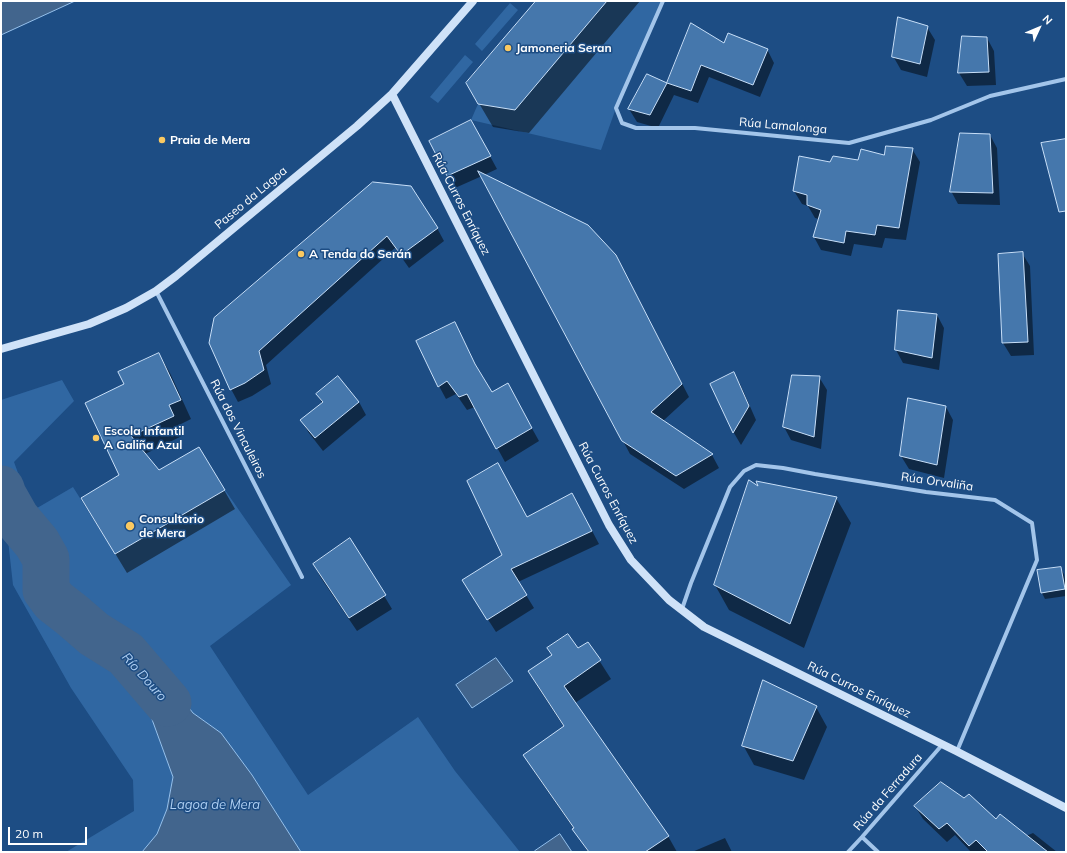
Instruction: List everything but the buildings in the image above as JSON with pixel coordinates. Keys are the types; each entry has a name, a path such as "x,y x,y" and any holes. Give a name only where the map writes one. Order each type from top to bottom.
{"street":[{"name":"Paseo da Lagoa","path":"1,349 89,324 126,308 156,291 357,126 392,94 473,1"},
{"name":"Rúa Lamalonga","path":"663,1 616,108 622,123 636,128 695,128 849,142 930,120 990,96 1066,79"},
{"name":"Rúa Curros Enríquez","path":"392,94 609,525 631,560 669,600 704,627 956,751 1066,808"},
{"name":"Rúa dos Vinculeiros","path":"156,291 302,577"},
{"name":"Rúa Orvaliña","path":"682,609 691,583 730,488 744,471 756,465 783,468 926,492 995,500 1032,523 1037,560 956,751"},
{"name":"Rúa da Ferradura","path":"848,852 942,745"},
{"path":"862,837 878,852"}],"shaded area":[{"path":"607,1 663,1 616,108 601,150 471,120 478,104"},
{"path":"510,3 518,10 482,51 475,44"},
{"path":"465,55 473,62 438,103 430,97"},
{"path":"62,380 74,401 14,462 32,511 73,487 115,554 225,490 291,585 210,646 308,795 418,717 455,771 520,852 301,852 252,775 221,733 193,713 173,687 150,663 121,660 142,692 173,777 167,809 157,834 142,852 66,852 134,811 133,780 71,688 13,585 8,540 1,532 1,400"}],"water":[{"path":"1,1 75,1 1,35"},
{"name":"Lagoa de Mera","path":"130,650 150,663 173,687 193,713 221,733 252,775 301,852 142,852 157,834 167,809 173,777 142,692 121,660"},
{"path":"496,658 513,681 472,708 456,685"},
{"path":"560,834 572,852 535,851"}],"waterway":[{"name":"Río Douro","path":"1,489 16,518 37,543 46,559 46,590 54,601 94,634 126,654 168,703"}],"place":[{"name":"Jamoneria Seran","path":"508,48"},
{"name":"Praia de Mera","path":"162,140"},
{"name":"A Tenda do Serán","path":"301,254"},
{"name":"Escola Infantil A Galiña Azul","path":"96,438"},
{"name":"Consultorio de Mera","path":"130,526"}]}
